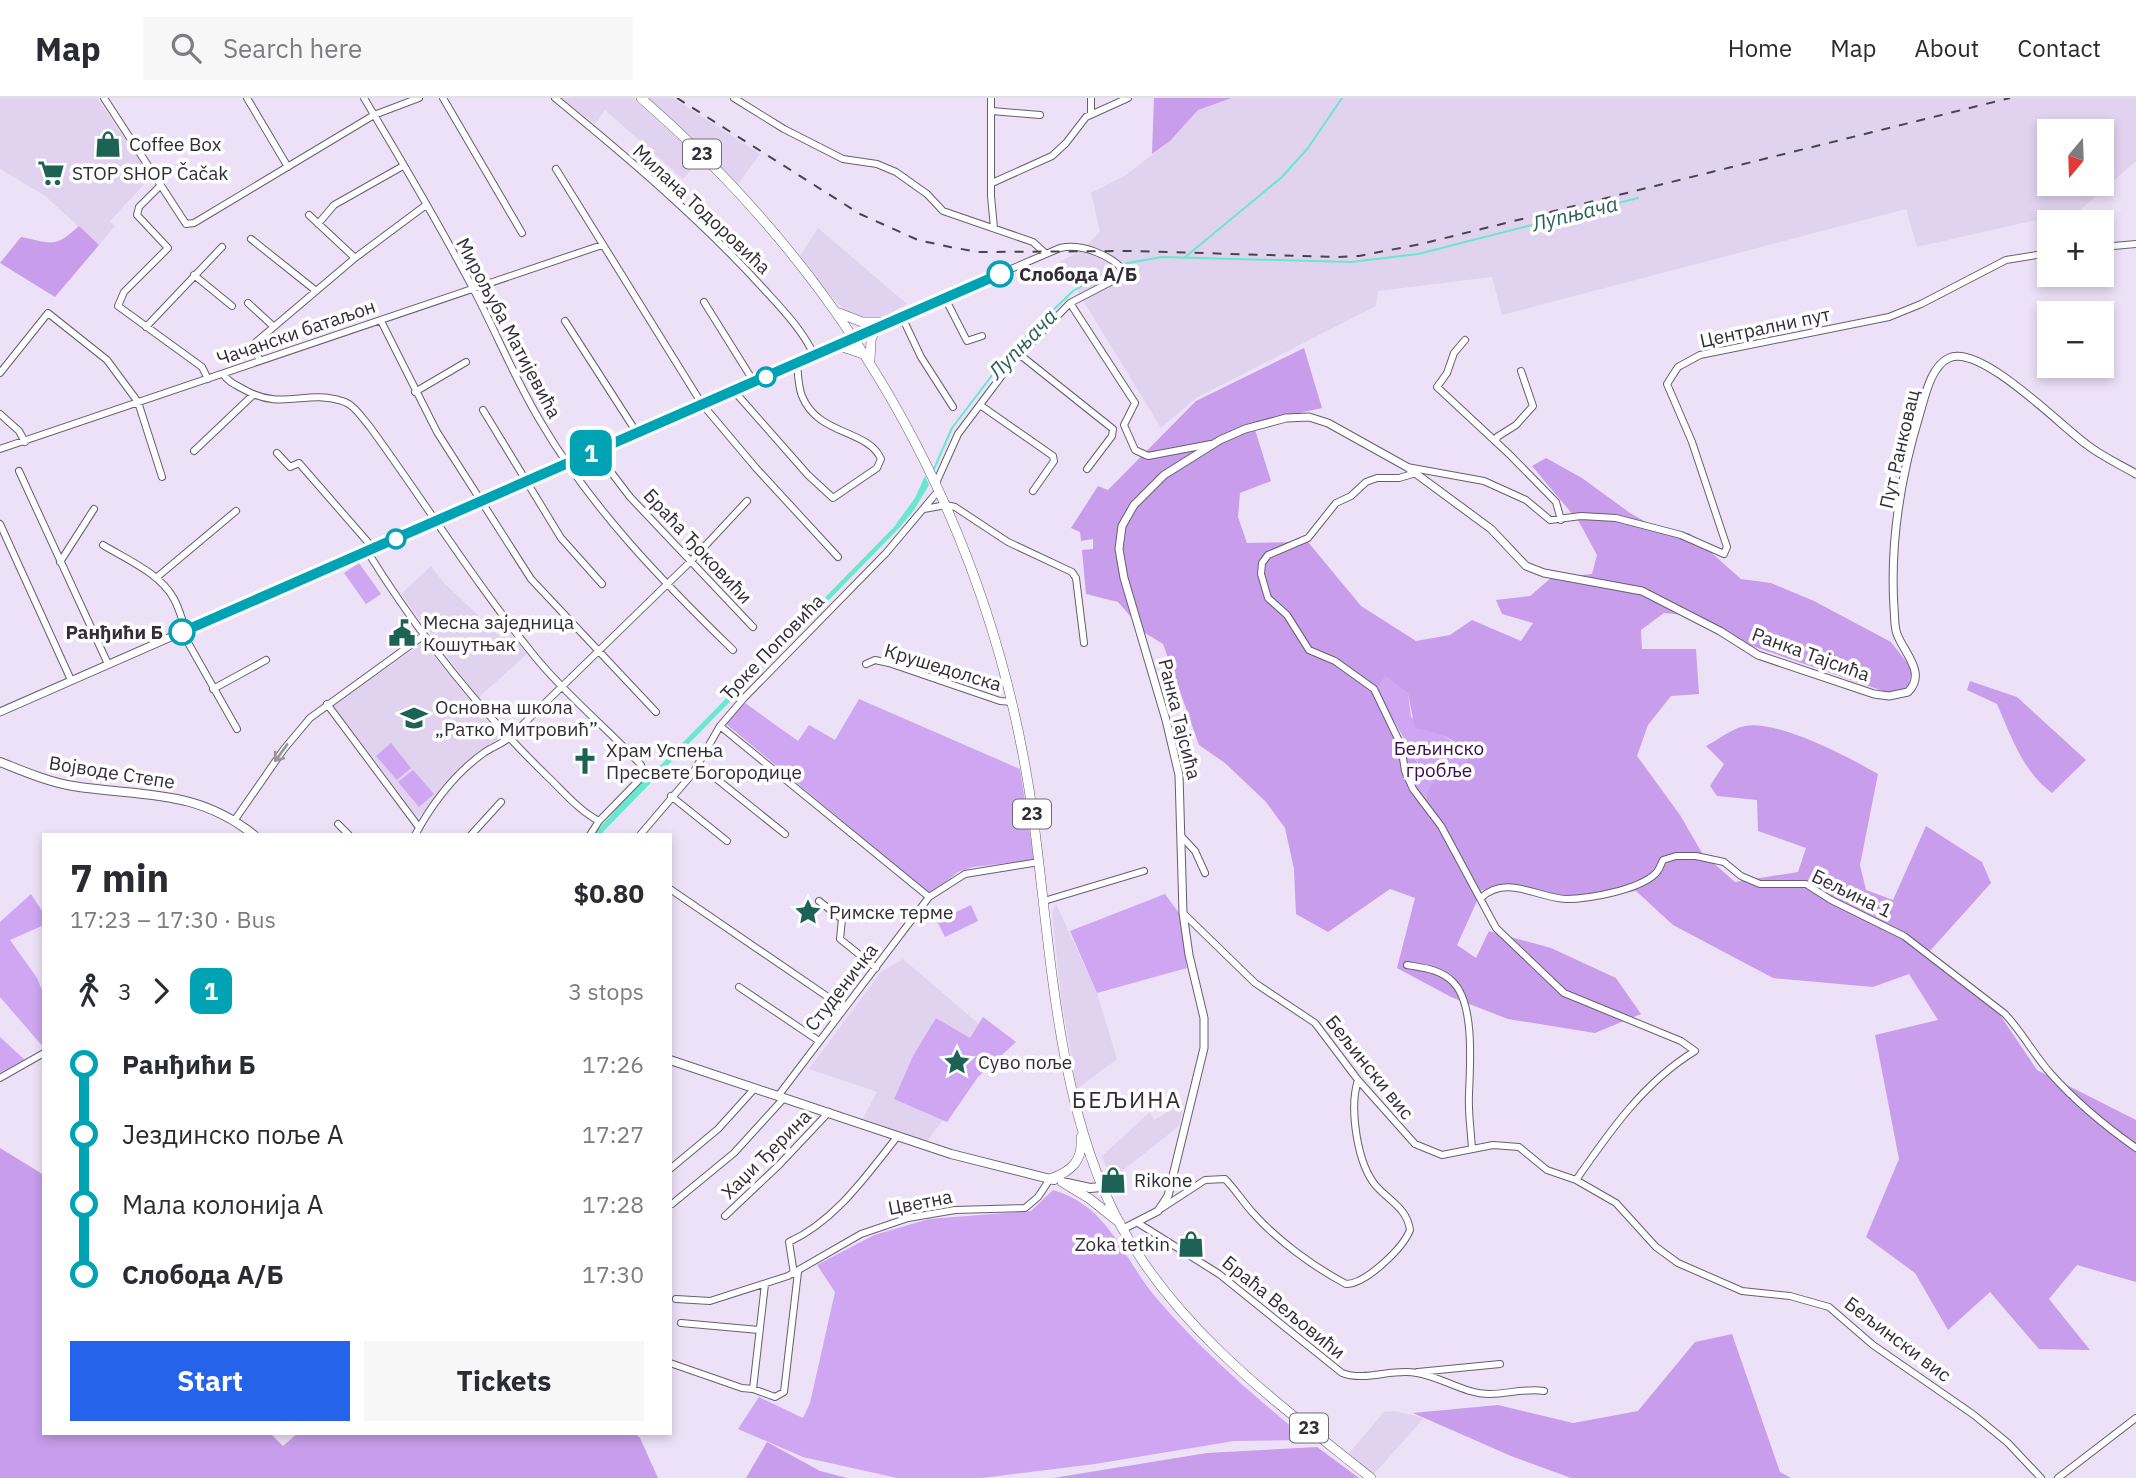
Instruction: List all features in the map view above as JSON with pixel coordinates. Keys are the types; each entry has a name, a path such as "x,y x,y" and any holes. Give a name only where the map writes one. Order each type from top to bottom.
{"main road":[{"name":"23","path":"641,98 749,202 840,316 869,358 946,505 988,619 1012,702 1039,862 1066,1058 1081,1125 1101,1186 1122,1226 1174,1303 1236,1368 1371,1478"},
{"path":"876,327 869,358 838,344 840,316 862,322 888,322"},
{"name":"Војводе Степе","path":"0,762 71,786 138,791 171,797 205,807 251,833"},
{"path":"672,1062 978,1162 1090,1188 1101,1186"},
{"path":"1050,1178 1067,1172 1076,1164 1082,1149 1081,1125"},
{"path":"1062,1182 1122,1226"}],"street":[{"path":"104,98 186,224 194,223 374,115 419,98"},
{"path":"247,98 288,167"},
{"name":"Мирољуба Матијевића","path":"364,98 473,289 542,425 567,463 619,530 666,583 733,650"},
{"path":"443,98 522,233"},
{"name":"Милана Тодоровића","path":"555,98 673,200 741,265 793,322 814,355"},
{"path":"0,712 1045,253 1036,243 943,211 927,194 896,172 877,164 842,159 784,129 734,98"},
{"path":"991,98 995,228"},
{"path":"1091,98 1091,113"},
{"path":"992,183 1052,156 1091,113 1128,98"},
{"path":"992,111 1040,115"},
{"path":"318,224 334,205 403,166"},
{"path":"556,169 702,404 779,494 838,556"},
{"path":"161,185 139,207 137,215 168,248 124,292 118,306 202,367 208,379"},
{"path":"260,360 254,350 254,344 273,326 314,290 426,205"},
{"path":"309,215 355,258"},
{"path":"251,239 314,290"},
{"path":"2114,246 2136,244"},
{"name":"Чачански батаљон","path":"0,449 602,245"},
{"name":"Ђоке Поповића","path":"642,833 698,764 720,726 754,687 886,553 923,509 937,486 958,434 1019,354 1070,303 1122,276 1123,268 1105,259 1097,251 1076,246 1045,253"},
{"path":"146,327 222,247"},
{"name":"Централни пут","path":"1562,520 1581,516 1616,518 1681,535 1724,554 1727,547 1692,442 1667,384 1678,367 1700,355 1889,317 1921,304 2006,260 2037,255"},
{"path":"194,275 232,306"},
{"path":"945,298 967,341 982,336"},
{"path":"704,302 754,382"},
{"path":"248,303 273,326"},
{"path":"1070,303 1135,403 1125,425 1135,450 1148,456 1215,444"},
{"path":"0,373 48,313 107,360 138,402 162,477"},
{"path":"902,317 921,357 953,407"},
{"path":"381,321 415,392 480,501 531,579 656,712"},
{"path":"565,321 638,433"},
{"path":"1465,340 1454,353 1447,373 1437,387 1556,502 1562,520"},
{"path":"1019,354 1113,429 1112,436 1087,469"},
{"name":"Пут Ранковац","path":"1911,690 1915,673 1895,628 1893,555 1917,425 1929,385 1945,360 1955,356 1966,357 1990,369 2018,386 2085,444 2136,474"},
{"path":"415,392 466,362"},
{"path":"734,391 808,475 833,498 877,468 881,458 870,446 816,417 801,393 797,363"},
{"path":"1496,442 1497,437 1516,425 1533,406 1521,371"},
{"path":"223,374 229,381 253,395 276,401 314,397 349,404 370,427 502,614 561,687 638,762 643,771 638,783 599,821 591,833"},
{"path":"194,451 253,395"},
{"path":"980,405 1053,456 1054,461 1033,491"},
{"path":"483,410 565,545 603,584"},
{"path":"0,414 19,430 25,442"},
{"name":"Ранка Тајсића","path":"1162,1208 1174,1174 1205,1030 1183,914 1179,775 1166,720 1124,578 1120,539 1128,513 1164,475 1245,429 1276,419 1309,417 1341,429 1416,473 1492,529 1526,566 1544,573 1642,591 1720,631 1758,655 1846,685 1882,695 1903,694 1911,690"},
{"name":"Браћа Ђоковићи","path":"595,451 630,497 753,627"},
{"path":"277,453 290,467 299,463 370,550 424,636 464,688 509,738 575,803 599,821"},
{"name":"Ранка Тајсића","path":"1407,467 1484,481 1526,500 1550,520 1562,520"},
{"path":"19,471 108,664"},
{"path":"1416,473 1366,482 1352,496 1336,503 1308,538 1268,555 1262,563 1263,586 1268,598 1287,615 1309,650 1335,661 1374,689 1401,746 1405,771 1413,789 1441,826 1496,928 1508,942 1564,993 1681,1041 1695,1051 1675,1063 1640,1095 1576,1180"},
{"path":"416,833 418,826 464,769 509,738 691,561 747,501"},
{"path":"923,509 946,505 958,509 1008,542 1072,572 1076,578 1084,643"},
{"path":"61,562 94,509"},
{"path":"156,578 236,511"},
{"path":"0,524 71,680"},
{"path":"103,545 156,578 173,596 184,631 237,729"},
{"path":"234,821 289,742 310,718 424,636"},
{"path":"213,689 266,660"},
{"name":"Крушедолска","path":"866,664 875,660 889,663 1000,701 1012,702"},
{"path":"327,704 418,826"},
{"path":"720,726 929,897 965,874 1039,862"},
{"path":"698,764 785,834"},
{"path":"671,796 727,841"},
{"path":"473,833 501,802"},
{"path":"338,824 347,833"},
{"path":"1182,836 1195,851 1205,873"},
{"name":"Бељина 1","path":"1481,898 1487,893 1510,888 1527,888 1565,899 1608,893 1640,883 1656,874 1663,860 1676,856 1696,856 1724,862 1741,876 1760,884 1806,884 1831,900 1904,936 2005,1014 2049,1071 2079,1104 2136,1148"},
{"path":"1044,901 1144,871"},
{"path":"672,889 845,1008"},
{"name":"Студеничка","path":"672,1204 734,1153 781,1097 819,1041 929,897"},
{"path":"819,901 842,919 840,939 876,968"},
{"name":"Бељински вис","path":"1183,914 1255,983 1315,1023 1358,1080 1403,1132 1424,1150 1442,1155 1493,1144 1519,1147 1548,1170 1576,1180 1616,1203 1656,1247 1678,1263 1742,1291 1790,1296 1829,1307 1873,1345 1974,1415 2008,1443 2041,1478"},
{"path":"1407,965 1437,971 1454,982 1462,997 1471,1065 1469,1097 1472,1149"},
{"path":"739,987 819,1041"},
{"path":"0,1078 42,1054"},
{"path":"1122,1226 1138,1223 1205,1180 1225,1179 1253,1214 1276,1235 1332,1276 1350,1284 1372,1273 1404,1241 1410,1230 1408,1217 1377,1186 1361,1159 1355,1102 1358,1080"},
{"path":"672,1167 725,1122 755,1088"},
{"name":"Хаџи Ђерина","path":"724,1216 779,1165 829,1112"},
{"path":"672,1364 775,1398 784,1392 796,1273 789,1242 804,1237 844,1202 897,1137"},
{"name":"Цветна","path":"676,1299 706,1302 765,1284 796,1273 851,1240 888,1224 936,1212 1025,1208 1038,1197 1050,1178"},
{"name":"Браћа Вељовићи","path":"1138,1223 1219,1274 1342,1373 1352,1377 1416,1373 1466,1390 1489,1394 1533,1389 1544,1391"},
{"path":"754,1389 765,1284"},
{"path":"681,1323 759,1330"},
{"path":"1416,1373 1500,1364"},
{"path":"2058,1478 2136,1418"}],"shaded area":[{"path":"0,98 97,98 151,177 110,221 115,226 99,245 44,195 0,169"},
{"path":"561,98 633,98 700,159 683,179 605,110 595,124"},
{"path":"645,98 673,98 760,154 738,184"},
{"path":"1154,98 1232,98 1198,110 1170,141 1152,154"},
{"path":"1232,98 2136,98 2136,161 2114,180 2114,119 2037,119 2037,196 2096,196 2080,210 2037,210 2037,220 1917,247 1906,209 1502,315 1492,277 1378,291 1376,306 1196,398 1161,428 1078,292 1078,280 1059,262 1084,249 1100,231 1091,193 1126,175 1170,141 1198,110"},
{"path":"79,226 99,245 55,297 0,263 21,237 46,242 58,241"},
{"path":"818,228 907,304 884,317 860,319 848,314 821,285 800,256"},
{"path":"1304,348 1322,408 1253,423 1271,481 1240,493 1238,517 1247,543 1308,542 1361,606 1416,641 1450,635 1472,620 1521,641 1533,623 1502,614 1496,600 1530,596 1551,578 1592,574 1597,555 1579,522 1532,466 1546,458 1582,478 1630,513 1667,534 1689,533 1741,579 1771,583 1814,601 1891,642 1912,669 1908,688 1889,693 1752,646 1695,616 1664,613 1641,630 1642,649 1696,649 1699,694 1671,696 1648,725 1637,756 1680,815 1702,853 1735,882 1798,872 1806,848 1758,831 1757,800 1717,796 1710,786 1724,764 1706,746 1745,726 1759,726 1794,734 1878,774 1860,865 1866,890 1893,900 1926,826 1982,862 1991,883 1929,952 1994,1006 2037,1070 2136,1120 2136,1282 2077,1265 2049,1299 2090,1350 2039,1349 1990,1292 1948,1330 1915,1273 1866,1237 1899,1159 1875,1035 1938,1020 1909,974 1873,987 1773,978 1673,925 1636,891 1572,901 1517,886 1482,890 1457,945 1476,958 1489,931 1551,948 1616,978 1641,1014 1595,1033 1508,1019 1451,997 1397,968 1415,898 1390,889 1328,932 1296,914 1294,869 1285,828 1266,802 1225,763 1199,745 1163,644 1145,633 1118,602 1086,594 1082,550 1093,549 1093,539 1081,541 1080,532 1071,528 1098,486 1108,490 1196,401","holes":["1385,676 1408,694 1415,728 1444,736 1458,744 1468,755 1462,775 1434,783 1427,799 1417,789 1424,773 1402,739 1384,699 1375,691"]},
{"path":"925,476 929,485 899,528 602,833 595,833 647,775 654,772 894,527 915,498"},
{"path":"431,566 444,583 500,636 508,630 527,654 478,698 401,594"},
{"name":"Основна школа „Ратко Митровић”","path":"423,643 495,731 498,739 482,749 418,818 333,705"},
{"path":"1970,681 2017,697 2086,760 2052,793 2033,775 2026,764 1997,704 1967,690"},
{"path":"1056,904 1097,993 1117,1059 1077,1089 1061,997 1052,913"},
{"path":"903,959 979,1024 970,1038 913,1056 894,1099 943,1120 927,1141 862,1120 877,1092 809,1069 881,972"},
{"path":"1184,1102 1179,1126 1111,1180 1102,1156 1150,1112 1154,1120"},
{"path":"0,1148 42,1174 42,1435 272,1435 283,1446 296,1435 637,1435 658,1478 0,1478"},
{"path":"1732,1334 1780,1472 1791,1478 1571,1478 1511,1456 1413,1413 1498,1405 1573,1423 1638,1411 1695,1342"},
{"path":"1395,1411 1424,1418 1373,1475 1349,1453 1384,1412"},
{"path":"767,1442 820,1471 847,1478 746,1478"},
{"path":"1317,1447 1359,1478 1053,1478 1207,1453"}],"green space":[{"path":"359,563 381,594 366,604 344,573"},
{"name":"Бељинско гробље","path":"1384,675 1408,694 1411,717 1464,748 1468,755 1462,775 1443,778 1427,799 1417,789 1424,773 1375,691"},
{"path":"859,699 1020,769 1034,860 973,867 958,872 930,894 725,723 745,703 798,741 809,725 835,740"},
{"path":"391,743 411,768 397,780 376,756"},
{"path":"413,770 434,794 419,807 398,782"},
{"path":"31,894 42,911 42,926 10,940 37,978 42,990 42,1046 0,997 0,922"},
{"path":"1165,894 1179,913 1187,968 1097,993 1070,931"},
{"path":"971,905 978,921 945,937 937,921"},
{"path":"983,1017 1016,1042 978,1077 947,1122 894,1099 913,1056 936,1018 970,1038"},
{"path":"0,1037 25,1060 0,1076"},
{"path":"1053,1190 1073,1198 1089,1209 1114,1236 1146,1284 1175,1319 1230,1373 1307,1440 1234,1441 1095,1464 982,1478 897,1478 803,1457 738,1429 759,1397 803,1418 810,1403 835,1292 817,1265 874,1235 929,1219 1031,1211"}],"waterway":[{"path":"1184,258 1282,177 1308,148 1342,98"},
{"name":"Лупњача","path":"1122,264 1162,257 1351,262 1418,254 1638,198"},
{"name":"Лупњача","path":"933,471 952,428 1009,353 1073,291 1117,266"}],"railway":[{"path":"677,98 860,214 918,240 979,252 1132,251 1336,257 1359,256 1421,244 2010,98"}],"bus line":[{"name":"1","path":"182,632 1000,274"}],"place":[{"name":"Coffee Box","path":"108,144"},
{"name":"STOP SHOP Čačak","path":"51,173"},
{"name":"Слобода А/Б","path":"1000,274"},
{"name":"Ранђићи Б","path":"182,632"},
{"name":"Месна заједница Кошутњак","path":"402,633"},
{"name":"Основна школа „Ратко Митровић”","path":"414,718"},
{"name":"Храм Успења Пресвете Богородице","path":"585,761"},
{"name":"Римске терме","path":"808,912"},
{"name":"Суво поље","path":"957,1062"},
{"name":"Rikone","path":"1113,1180"},
{"name":"Zoka tetkin","path":"1191,1244"}],"district":[{"name":"БЕЉИНА","path":"1127,1100"}]}
